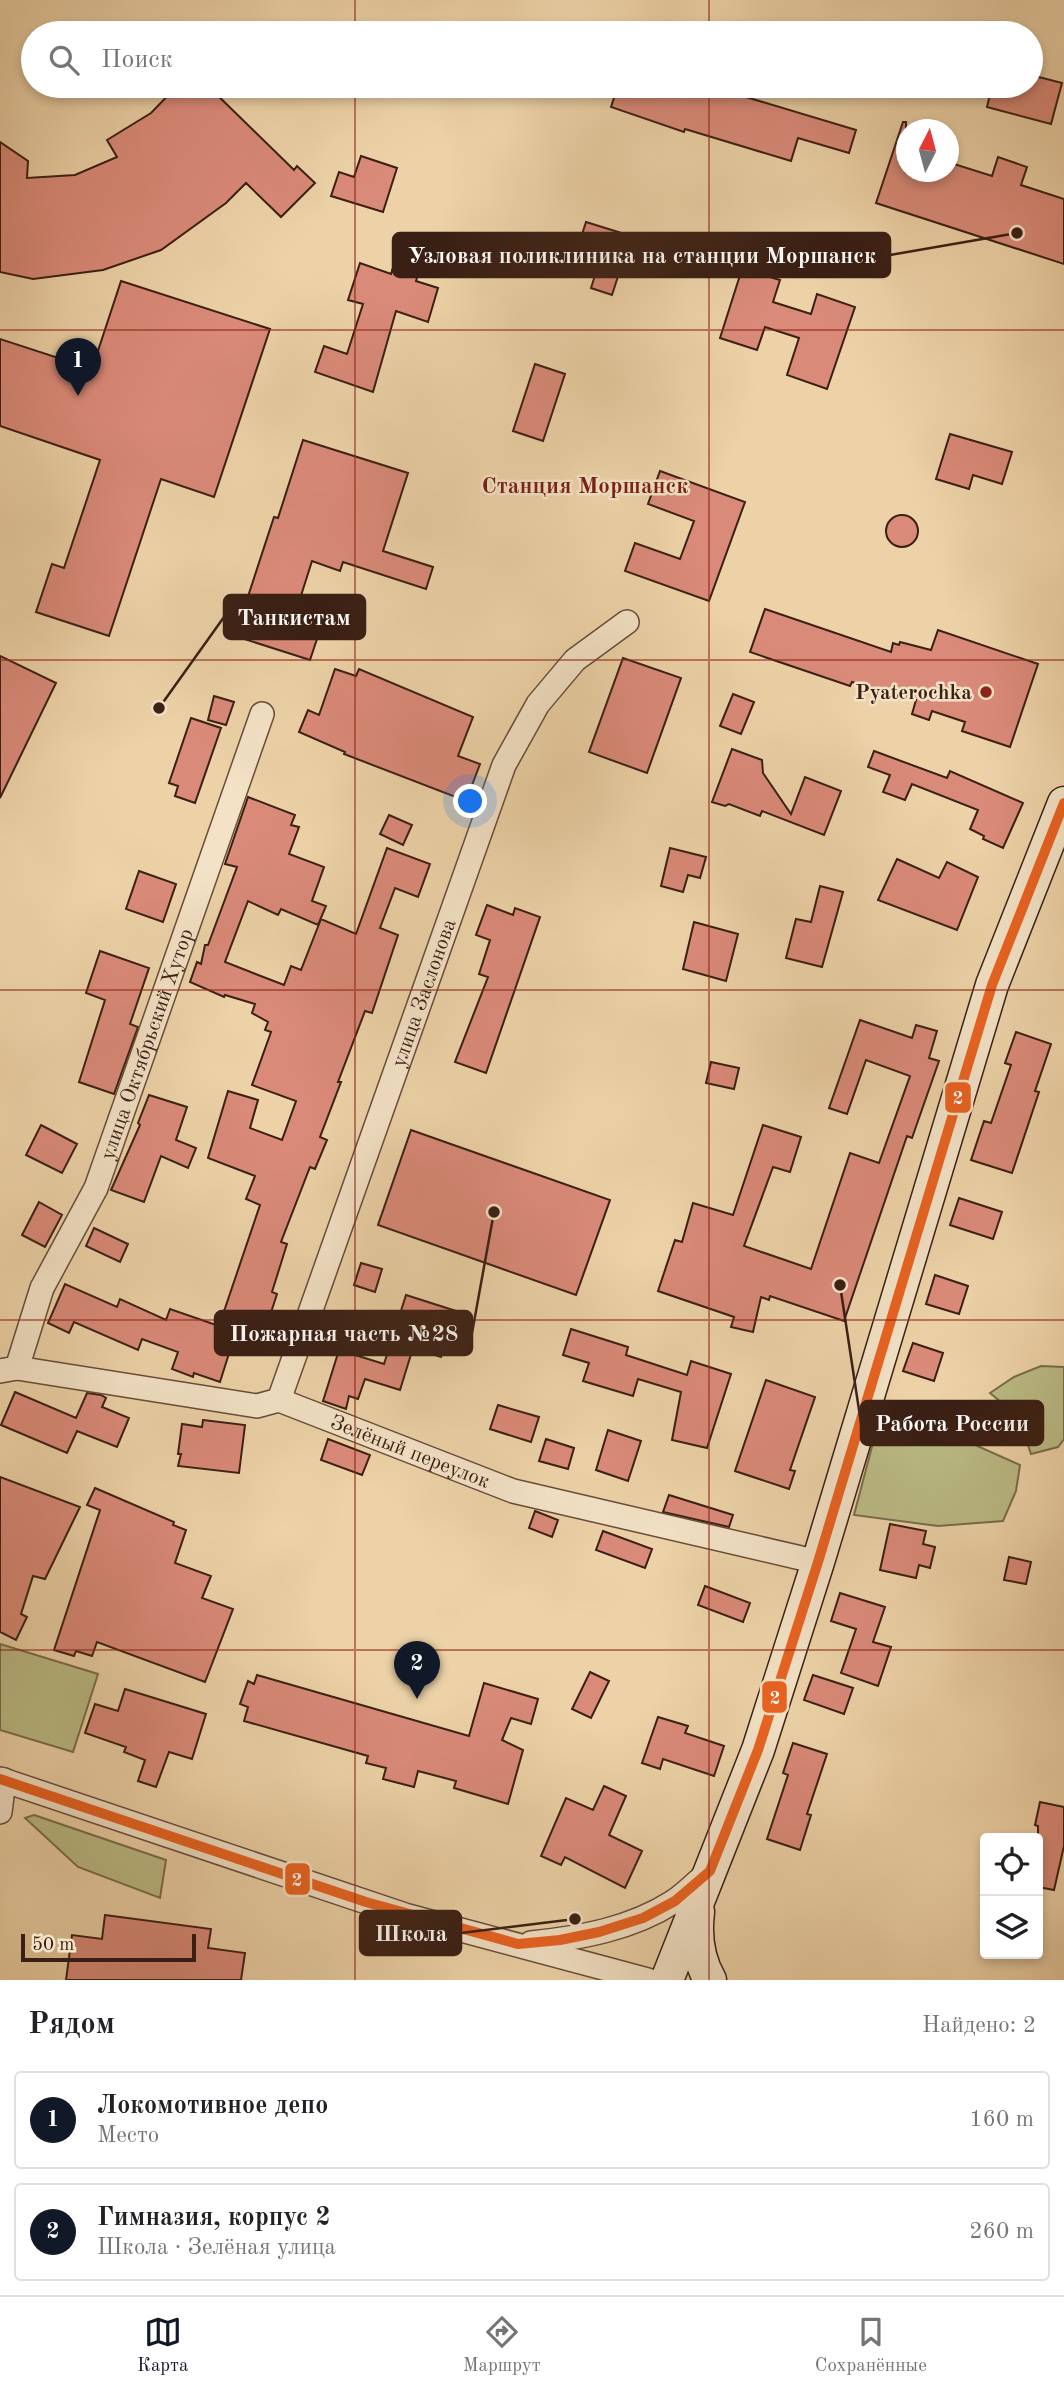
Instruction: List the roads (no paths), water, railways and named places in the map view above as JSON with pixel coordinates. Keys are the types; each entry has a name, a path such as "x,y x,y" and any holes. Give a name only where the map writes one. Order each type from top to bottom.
{"street":[{"name":"улица Заслонова","path":"279,1400 504,765 538,705 575,660 627,622"},
{"name":"улица Октябрьский Хутор","path":"8,1370 42,1289 96,1188 262,714"},
{"path":"667,1980 758,1749 818,1562 992,985 1064,803"},
{"name":"Зелёный переулок","path":"8,1370 257,1406 279,1400 513,1491 818,1562"},
{"path":"0,1812 2,1780 355,1899 648,1980"},
{"path":"518,1944 560,1940 599,1932 643,1918 705,1884"},
{"path":"705,1884 696,1929 704,1970 710,1980"}],"place":[{"name":"Узловая поликлиника на станции Моршанск","path":"1017,233"},
{"name":"Локомотивное депо","path":"78,396"},
{"name":"Pyaterochka","path":"986,692"},
{"name":"Танкистам","path":"159,708"},
{"name":"Пожарная часть №28","path":"494,1212"},
{"name":"Работа России","path":"840,1285"},
{"name":"Гимназия, корпус 2","path":"417,1699"},
{"name":"Школа","path":"575,1919"}],"district":[{"name":"Станция Моршанск","path":"585,485"}]}
